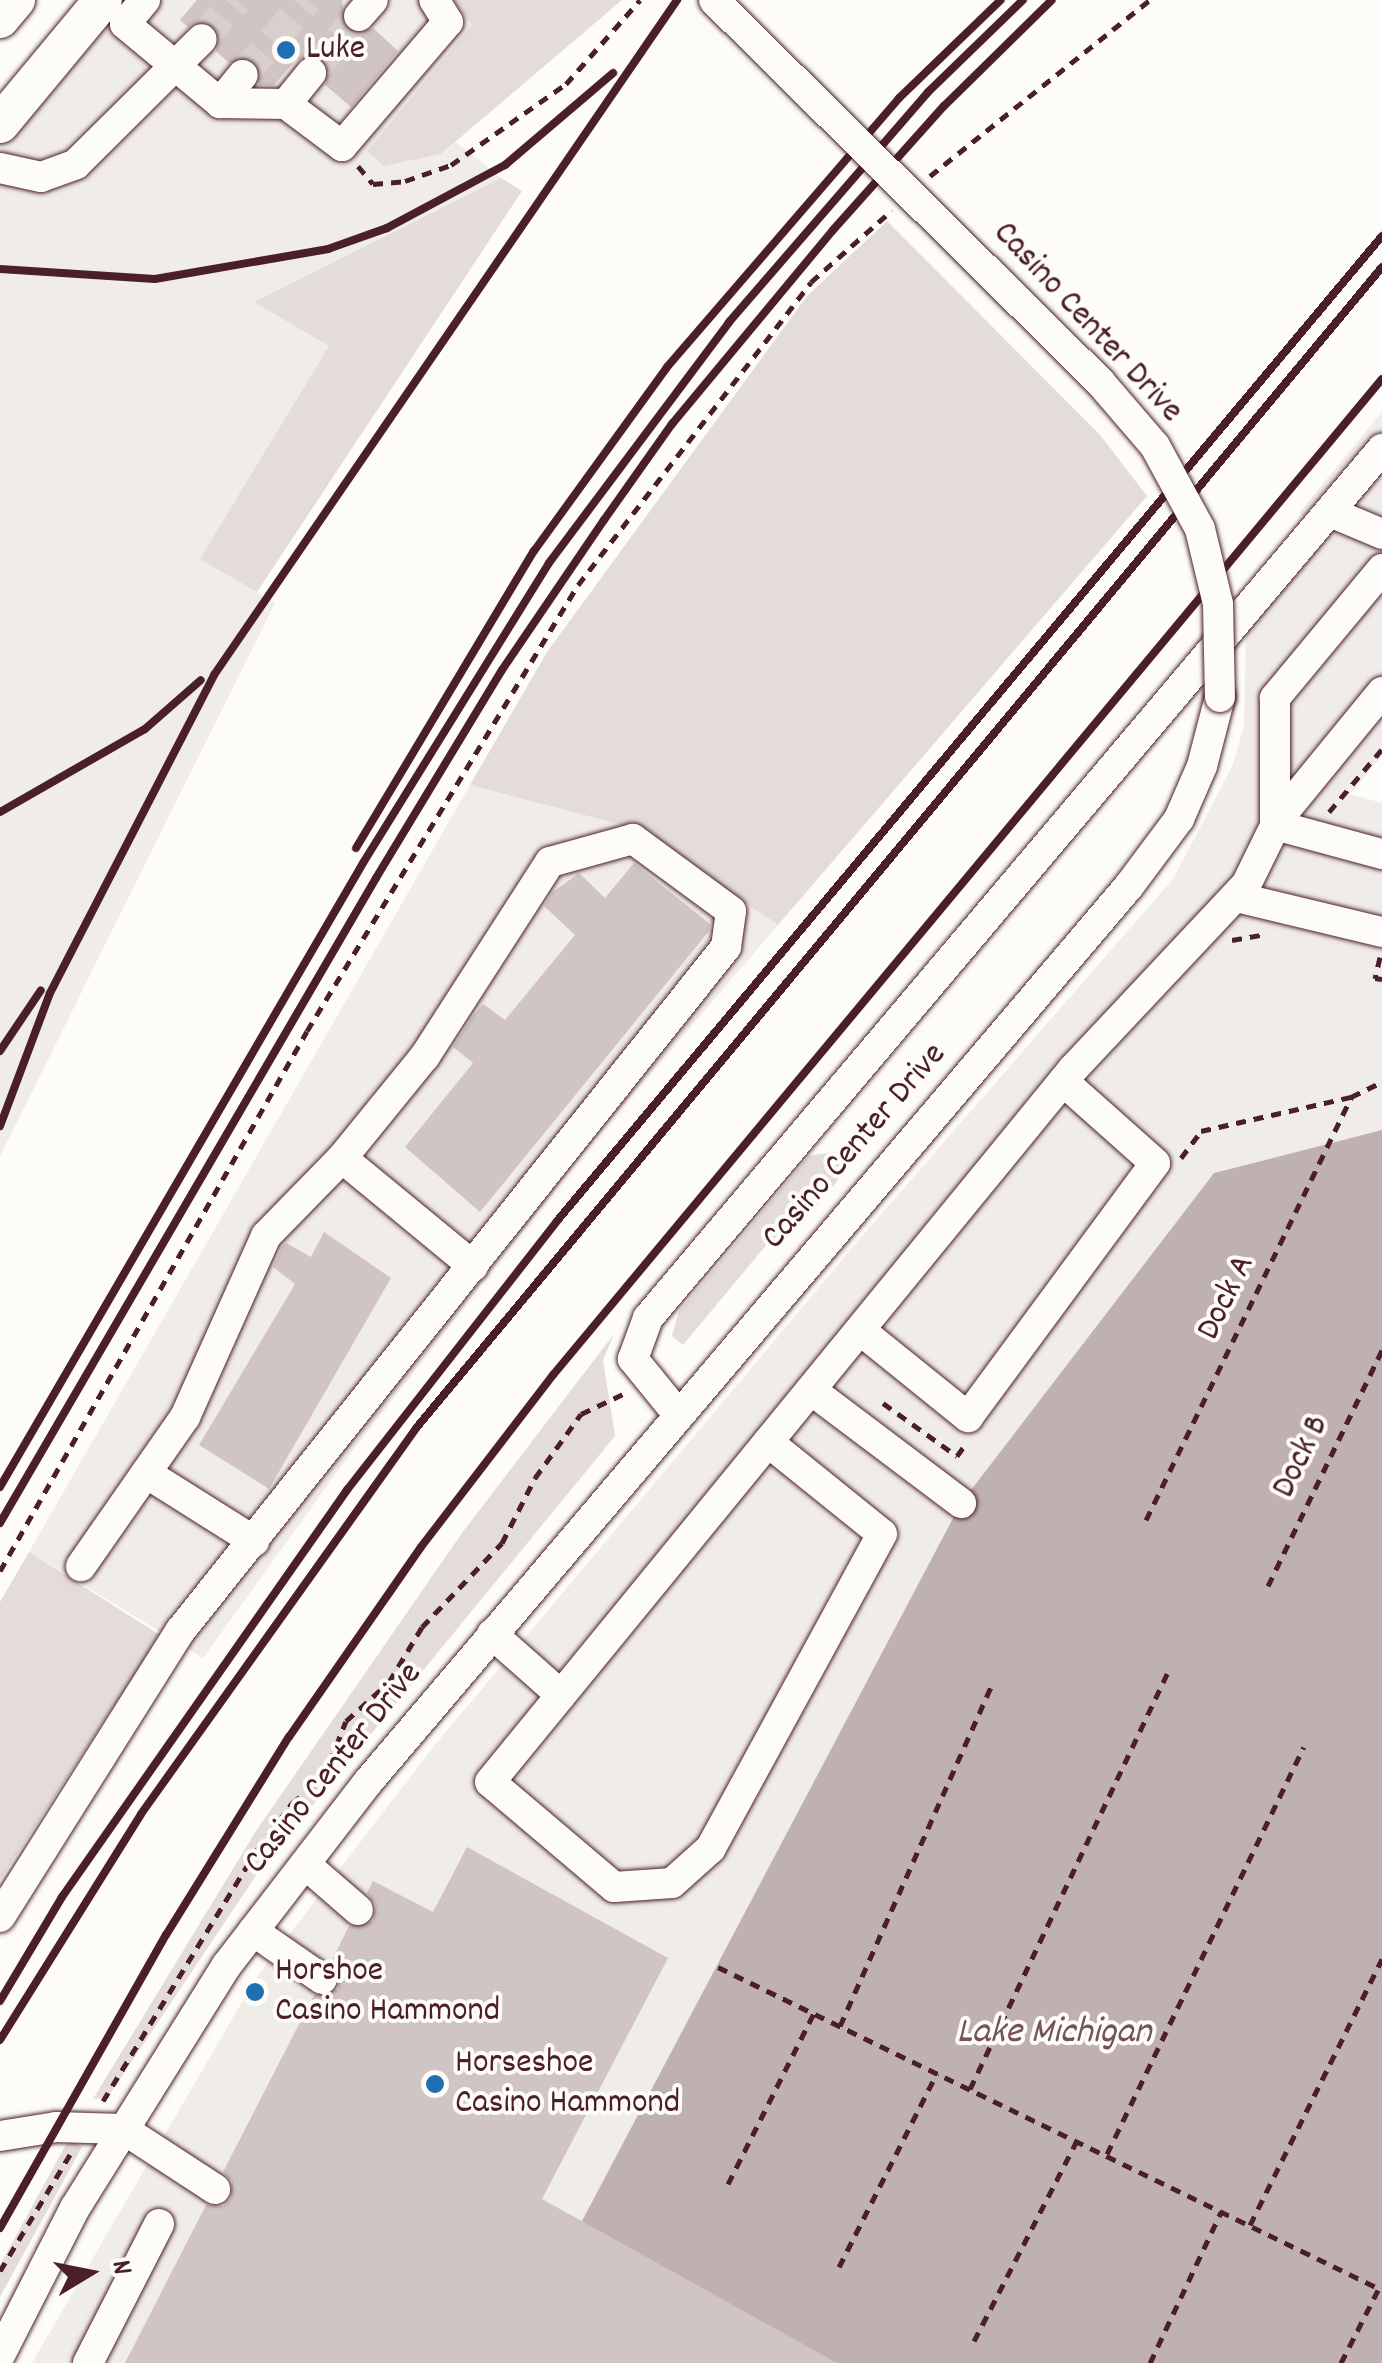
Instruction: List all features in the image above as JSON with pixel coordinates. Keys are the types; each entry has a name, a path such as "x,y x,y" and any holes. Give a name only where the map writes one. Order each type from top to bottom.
{"main road":[{"path":"0,19 16,0"},
{"path":"0,124 103,0"}],"street":[{"path":"145,0 124,24 220,103 286,104 342,146 448,22 434,0"},
{"name":"Casino Center Drive","path":"0,2356 123,2129 253,1931 492,1634 677,1413 1129,886 1179,819 1202,766 1220,697 1218,604 1200,529 1155,446 1100,382 714,0"},
{"path":"0,168 41,176 76,164 202,39"},
{"path":"286,104 311,73"},
{"path":"220,103 243,76"},
{"path":"677,1413 633,1358 648,1318 1382,448"},
{"path":"1330,512 1382,534"},
{"path":"1275,826 1275,698 1382,568"},
{"path":"768,1442 882,1534 729,1821 684,1876 654,1888 614,1888 490,1782 1063,1081 1236,897 1275,826 1382,692"},
{"path":"1275,826 1382,854"},
{"path":"0,1917 180,1630 726,947 731,911 634,839 550,862 425,1056 342,1158 266,1236 185,1417 81,1566"},
{"path":"1236,897 1374,939"},
{"path":"860,1330 968,1417 1155,1163 1063,1081"},
{"path":"342,1158 473,1266"},
{"path":"811,1390 961,1503"},
{"path":"146,1473 254,1540"},
{"path":"492,1634 561,1695"},
{"path":"305,1864 358,1910"},
{"path":"253,1931 322,1979"},
{"path":"0,2136 56,2127 123,2129 214,2189"},
{"path":"88,2363 159,2224"}],"path":[{"path":"342,146 373,184 406,181 450,165 566,84 640,0"},
{"path":"926,180 1150,0"},
{"path":"0,1571 306,1030 578,586 811,282 897,205"},
{"path":"1310,835 1382,750"},
{"path":"1220,941 1284,932"},
{"path":"1374,939 1382,951 1375,978 1382,980"},
{"name":"Dock A","path":"1146,1520 1351,1097"},
{"path":"1166,1150 1179,1161"},
{"name":"Dock B","path":"1268,1586 1382,1350"},
{"path":"106,2096 257,1850 292,1803 323,1778 346,1722 389,1682 422,1627 502,1544 535,1478 581,1414 614,1400"},
{"path":"970,2089 1170,1668"},
{"path":"840,2026 993,1683"},
{"path":"1107,2156 1304,1747"},
{"path":"1250,2225 1382,1958"},
{"path":"718,1966 1380,2289 1342,2363"},
{"path":"728,2184 814,2013"},
{"path":"839,2267 938,2073"},
{"path":"974,2341 1077,2141"},
{"path":"0,2270 74,2148"},
{"path":"1150,2363 1221,2211"}],"shaded area":[{"path":"125,0 454,0 472,24 465,38 367,151 441,154 456,142 501,178 255,301 329,346 201,559 275,603 0,1156 0,142"},
{"path":"454,0 622,0 441,154 384,166 367,151 472,25"},
{"path":"501,178 522,191 257,592 200,559 329,346 254,302"},
{"path":"887,221 1101,436 1147,496 778,925 637,829 470,785 547,652 807,296"},
{"path":"1382,412 1382,756 1350,794 1382,803 1382,1130 1214,1173 961,1503 507,2363 32,2363 256,1978 434,1746 863,1235 1173,879 1232,767 1244,726 1246,630 1325,536 1299,513"},
{"path":"470,785 637,829 778,925 596,1137 350,1454 203,1658 29,1552"},
{"path":"864,1147 818,1205 768,1243 683,1345 672,1336 679,1311 809,1156"},
{"path":"614,1334 603,1360 615,1436 259,1871 108,2097 93,2099 256,1831 462,1533"},
{"path":"29,1552 160,1635 0,1880 0,1602"},
{"path":"69,2139 82,2147 0,2297 0,2265"}],"water":[{"name":"Lake Michigan","path":"1382,1130 1382,2363 507,2363 961,1503 1214,1173"}],"building":[{"name":"Luke","path":"197,0 342,0 346,29 356,34 373,28 398,51 351,107 325,85 329,67 315,55 296,60 274,85 259,85 254,60 229,63 216,51 220,35 215,25 198,21 188,27 180,20"},
{"path":"634,863 710,924 709,931 480,1212 405,1147 473,1063 453,1047 472,1017 483,1004 505,1020 575,935 544,906 553,892 579,873 605,898"},
{"path":"324,1232 391,1278 269,1489 199,1445 295,1284 273,1267 282,1247 286,1243 311,1257"},
{"name":"Horseshoe Casino Hammond","path":"467,1847 668,1958 542,2199 837,2363 125,2363 206,2205 223,2206 231,2198 232,2181 223,2172 314,1995 338,1989 339,1972 331,1962 349,1926 373,1921 376,1905 367,1893 373,1881 433,1912"}],"tunnel":[{"path":"202,39 236,0"},
{"path":"243,75 307,0"},
{"path":"311,73 359,16"}],"railway":[{"path":"0,1126 50,993 214,675 677,0"},
{"path":"356,848 534,551 667,367 899,98 1001,0"},
{"path":"0,1487 363,863 549,563 729,322 928,92 1023,0"},
{"path":"0,1523 376,878 502,670 604,520 672,424 833,230 944,106 1052,0"},
{"path":"0,269 155,279 328,249 387,228 505,165 613,73"},
{"path":"0,2001 62,1897 347,1490 557,1221 1382,236"},
{"path":"0,2040 141,1814 417,1427 1382,267"},
{"path":"0,2228 166,1935 289,1737 421,1547 553,1375 1382,379"},
{"path":"0,812 145,729 201,680"},
{"path":"0,1051 41,990"}],"place":[{"name":"Luke","path":"286,50"},
{"name":"Horshoe Casino Hammond","path":"255,1992"},
{"name":"Horseshoe Casino Hammond","path":"435,2084"}]}
